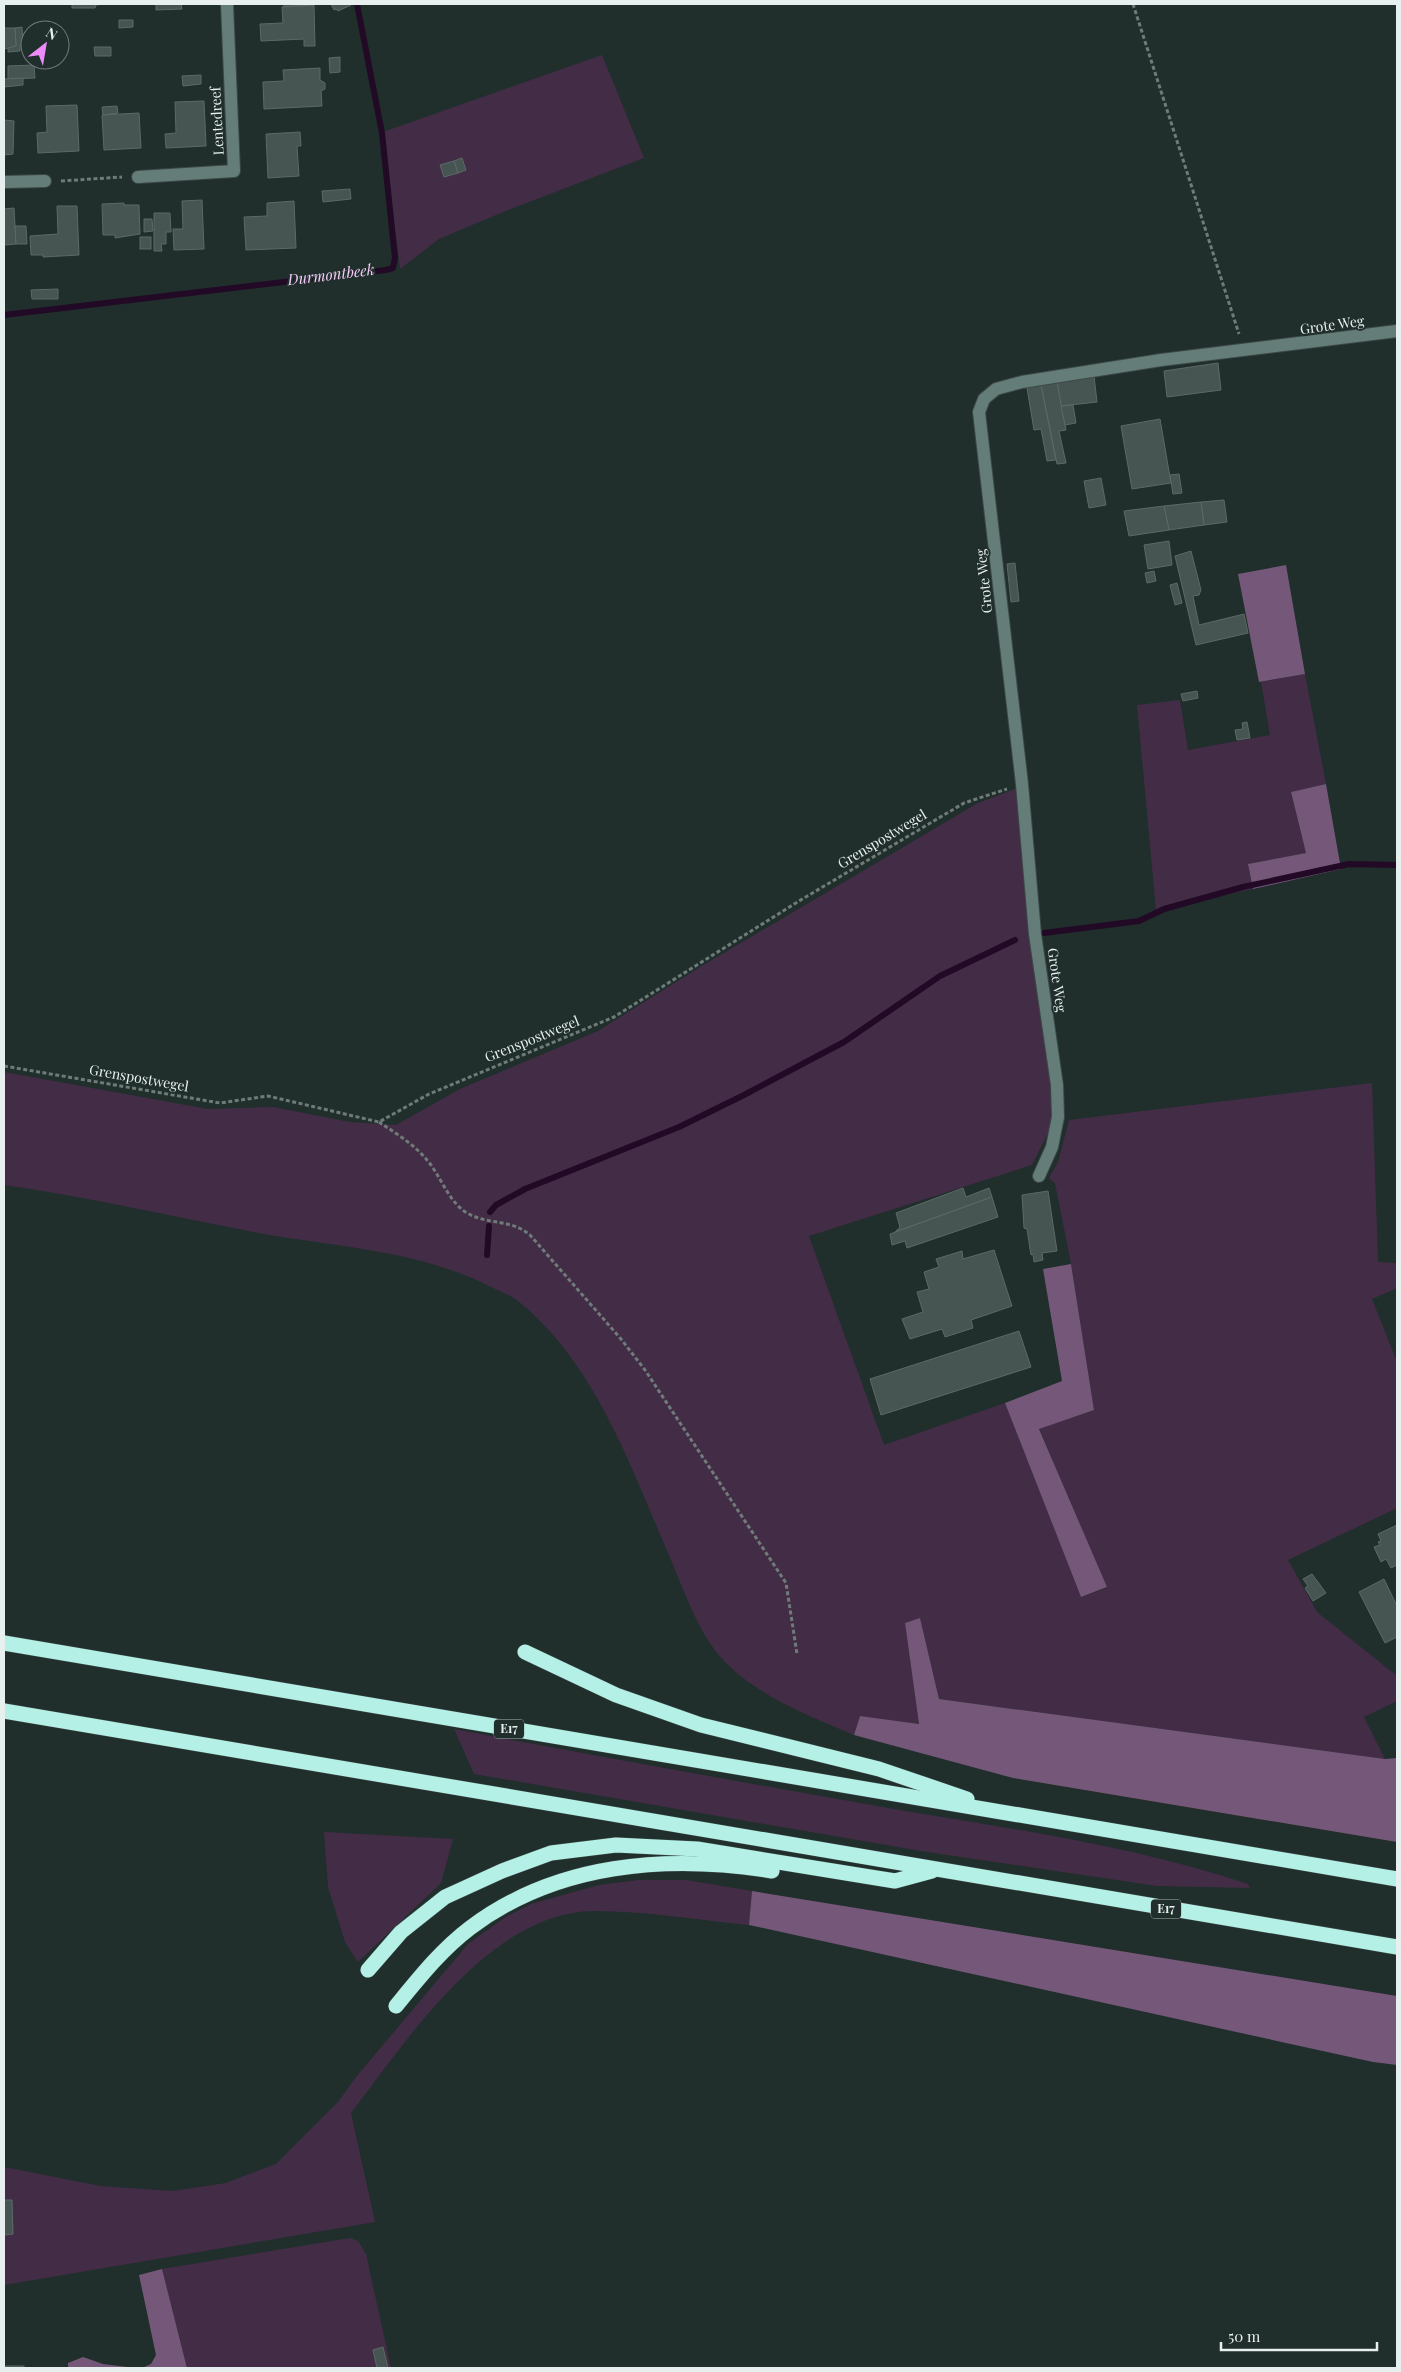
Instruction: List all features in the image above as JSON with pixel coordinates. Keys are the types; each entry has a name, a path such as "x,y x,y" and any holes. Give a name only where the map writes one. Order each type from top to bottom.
{"highway":[{"name":"E17","path":"4,1643 1397,1879"},
{"path":"525,1652 616,1695 701,1725 879,1769 1014,1814"},
{"name":"E17","path":"4,1711 1397,1948"},
{"path":"368,1970 401,1932 445,1897 502,1871 551,1853 616,1845 697,1849 895,1881"},
{"path":"396,2006 436,1958 469,1929 512,1901 549,1885 595,1871 627,1866 712,1864 844,1883 895,1881 936,1870"}],"street":[{"name":"Lentedreef","path":"138,177 234,171 227,4"},
{"path":"4,182 45,181"},
{"name":"Grote Weg","path":"1039,1176 1052,1147 1058,1117 1057,1085 1035,934 1022,784 979,412 984,399 996,389 1022,382 1161,360 1245,352 1397,331"}],"path":[{"path":"1133,4 1245,352"},
{"path":"59,181 138,177"},
{"name":"Grenspostwegel","path":"4,1066 220,1104 268,1096 379,1122 429,1094 614,1017 799,901 964,803 1022,784"},
{"path":"379,1122 413,1146 425,1158 452,1198 469,1214 520,1226 622,1339 645,1370 786,1583 797,1654"}],"shaded area":[{"path":"602,55 644,158 503,212 439,239 400,269 383,132"},
{"path":"1286,565 1305,674 1259,682 1238,574"},
{"path":"1305,674 1326,784 1291,792 1306,853 1248,864 1253,889 1156,910 1137,705 1180,700 1188,750 1270,735 1261,682"},
{"path":"1326,784 1341,869 1253,889 1248,864 1306,853 1291,792"},
{"path":"1018,788 1055,1107 1049,1131 1032,1165 809,1236 884,1445 1005,1403 1081,1597 1107,1588 1039,1428 1094,1410 1071,1264 1055,1183 1049,1178 1058,1162 1069,1120 1372,1083 1378,1262 1397,1263 1397,1288 1372,1299 1397,1362 1397,1508 1288,1560 1317,1612 1397,1676 1397,1701 1364,1717 1385,1759 939,1699 920,1618 905,1623 919,1724 860,1716 854,1735 803,1713 769,1695 738,1674 716,1652 701,1629 628,1459 591,1388 570,1356 546,1327 515,1299 462,1274 434,1264 405,1257 259,1233 100,1201 4,1185 4,1072 208,1109 273,1107 350,1122 396,1125 460,1089 598,1031 700,967 978,803"},
{"path":"1071,1264 1094,1410 1039,1429 1107,1587 1081,1597 1005,1403 1062,1381 1043,1269"},
{"path":"920,1618 939,1699 1385,1759 1397,1758 1397,1842 1013,1778 854,1735 860,1716 919,1724 905,1623"},
{"path":"454,1729 729,1780 1073,1840 1161,1859 1248,1884 1250,1888 1157,1886 921,1851 474,1774"},
{"path":"324,1832 453,1839 441,1883 358,1962 345,1942 328,1887"},
{"path":"638,1880 686,1880 752,1891 749,1925 652,1914 594,1911 556,1917 520,1933 486,1956 454,1985 425,2017 351,2113 375,2222 4,2285 4,2167 100,2186 173,2191 226,2183 276,2164 338,2102 356,2077 468,1944 504,1918 531,1904 599,1885"},
{"path":"752,1891 1397,1996 1397,2065 1373,2062 749,1925"},
{"path":"350,2238 358,2241 366,2254 391,2368 187,2368 162,2269"},
{"path":"162,2269 187,2368 142,2368 151,2364 156,2355 139,2275"},
{"path":"83,2357 103,2364 136,2368 68,2368 68,2363"}],"building":[{"path":"72,4 106,4 96,5 95,8 72,8"},
{"path":"156,4 181,4 182,9 156,10"},
{"path":"284,4 311,4 311,5 284,7"},
{"path":"331,4 351,5 338,11 334,10"},
{"path":"314,5 315,46 304,46 304,39 261,41 260,24 283,23 282,7"},
{"path":"119,20 133,20 133,27 119,28"},
{"path":"20,27 20,51 8,52 8,47 16,46 15,28"},
{"path":"4,28 15,28 16,46 4,49"},
{"path":"94,47 111,47 111,56 95,56"},
{"path":"340,57 340,72 330,73 329,58"},
{"path":"8,66 20,66 20,70 34,70 35,78 8,79"},
{"path":"320,68 320,80 325,83 325,89 321,91 322,106 264,109 263,82 284,81 283,70"},
{"path":"201,75 201,84 183,86 182,76"},
{"path":"23,78 23,85 4,87 4,79"},
{"path":"204,101 206,146 166,148 165,134 176,133 175,102"},
{"path":"77,105 79,151 38,153 37,133 47,132 46,106"},
{"path":"117,106 118,113 103,115 102,107"},
{"path":"139,113 141,148 104,150 102,115"},
{"path":"4,120 14,121 13,154 4,155"},
{"path":"300,132 301,146 297,146 299,176 268,178 266,134"},
{"path":"462,158 466,170 458,173 454,161"},
{"path":"454,161 458,173 444,177 440,165"},
{"path":"350,189 351,199 323,202 322,191"},
{"path":"202,200 204,249 174,250 173,229 183,229 182,201"},
{"path":"294,201 296,248 246,250 244,217 267,216 267,203"},
{"path":"124,203 124,205 139,205 140,234 115,238 115,235 103,235 102,204"},
{"path":"57,206 77,206 79,255 43,257 43,255 31,255 30,236 58,234"},
{"path":"14,208 16,244 4,245 4,209"},
{"path":"154,213 170,213 171,232 166,232 166,244 161,244 162,251 154,251"},
{"path":"144,219 152,219 153,231 144,232"},
{"path":"15,226 26,226 27,244 16,244"},
{"path":"140,237 151,237 151,249 140,249"},
{"path":"58,289 58,299 32,299 31,290"},
{"path":"1218,363 1221,390 1167,397 1164,371"},
{"path":"1094,376 1097,402 1061,406 1057,382"},
{"path":"1057,382 1066,430 1059,431 1066,463 1057,464 1041,385"},
{"path":"1041,385 1056,460 1047,461 1041,429 1034,430 1027,388"},
{"path":"1073,405 1076,423 1065,425 1061,406"},
{"path":"1160,419 1171,483 1132,489 1121,426"},
{"path":"1179,474 1182,493 1173,494 1170,475"},
{"path":"1101,478 1106,505 1089,508 1084,481"},
{"path":"1224,500 1227,522 1204,525 1201,502"},
{"path":"1201,502 1204,525 1169,530 1164,506"},
{"path":"1164,506 1169,530 1129,536 1124,511"},
{"path":"1169,541 1172,565 1148,569 1144,545"},
{"path":"1191,551 1201,590 1199,595 1193,596 1199,625 1244,614 1248,633 1196,645 1175,556"},
{"path":"1015,563 1019,601 1011,602 1007,564"},
{"path":"1154,571 1156,581 1147,583 1145,573"},
{"path":"1177,583 1182,603 1175,605 1170,585"},
{"path":"1197,691 1198,698 1183,701 1181,694"},
{"path":"1247,722 1250,738 1237,740 1235,730 1243,729 1242,723"},
{"path":"963,1188 966,1197 989,1188 992,1197 895,1232 900,1227 896,1213"},
{"path":"1048,1191 1057,1251 1042,1253 1043,1260 1034,1262 1027,1229 1024,1228 1022,1195"},
{"path":"992,1197 998,1217 907,1248 905,1241 892,1245 890,1234"},
{"path":"994,1250 1012,1306 971,1320 973,1328 945,1337 942,1329 910,1339 902,1319 923,1312 917,1292 929,1289 924,1272 939,1267 936,1259 962,1251 963,1259"},
{"path":"1019,1331 1031,1367 881,1415 870,1379"},
{"path":"1397,1525 1397,1565 1391,1568 1386,1559 1381,1562 1374,1547 1380,1545 1378,1542 1381,1541 1378,1534"},
{"path":"1312,1574 1326,1593 1313,1601 1305,1588 1308,1586 1303,1579"},
{"path":"1384,1579 1397,1606 1397,1637 1385,1643 1359,1592"},
{"path":"4,2200 12,2200 13,2234 4,2235"},
{"path":"383,2347 388,2368 377,2368 373,2350"},
{"path":"4,2366 24,2366 24,2368 4,2368"}],"waterway":[{"name":"Durmontbeek","path":"4,315 393,268 395,258 382,133 357,4"},
{"path":"1044,933 1139,921 1164,909 1243,887 1349,864 1397,865"},
{"path":"490,1212 496,1205 525,1189 679,1127 744,1095 844,1042 940,976 1015,940"},
{"path":"487,1255 489,1226"}]}
